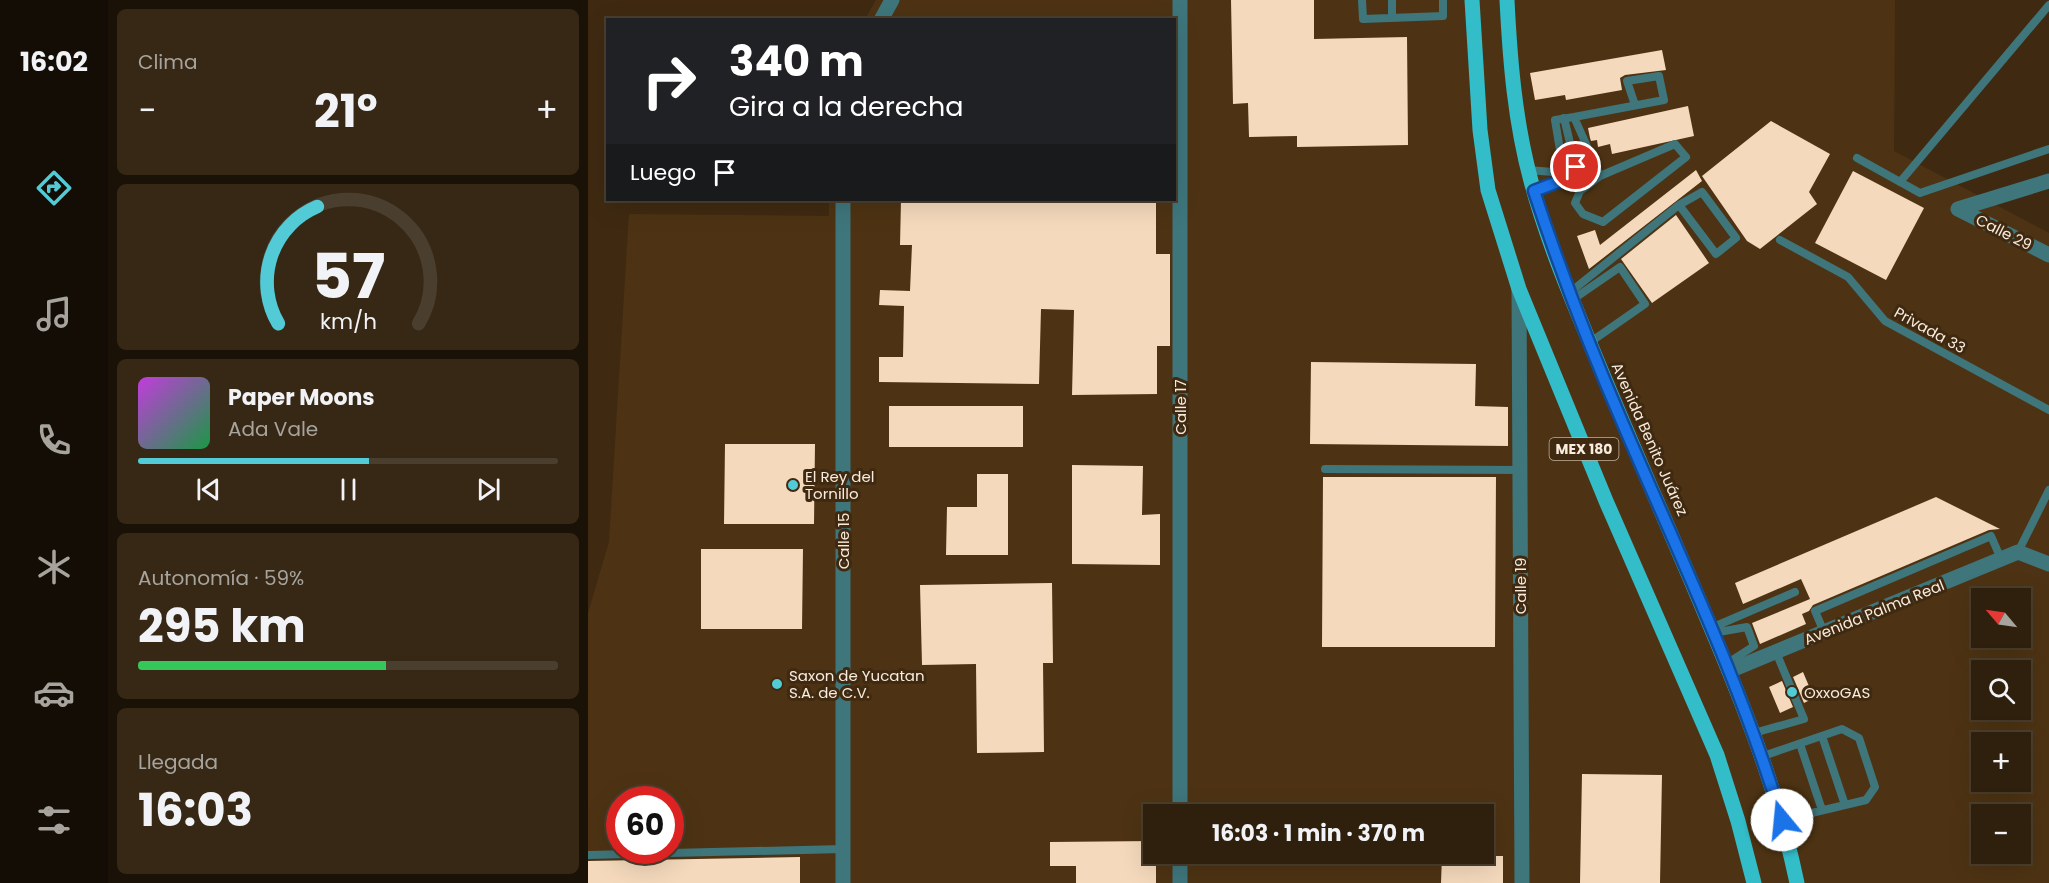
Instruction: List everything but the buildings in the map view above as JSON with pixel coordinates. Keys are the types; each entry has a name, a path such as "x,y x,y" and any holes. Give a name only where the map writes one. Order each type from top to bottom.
{"main road":[{"name":"MEX 180","path":"1472,0 1480,130 1488,190 1519,289 1606,501 1717,755 1738,821 1754,883"},
{"name":"Avenida Benito Juárez","path":"1507,0 1513,85 1528,170 1534,191 1589,342 1763,756 1782,820 1797,883"}],"street":[{"path":"882,18 892,0"},
{"name":"Calle 17","path":"1180,0 1180,804"},
{"name":"Calle 29","path":"2049,181 1958,209 2049,255"},
{"name":"Calle 15","path":"843,201 843,883"},
{"name":"Calle 19","path":"1519,289 1522,883"},
{"path":"2018,552 2049,564"},
{"name":"Avenida Palma Real","path":"1727,668 1776,652 2018,552"},
{"path":"1180,864 1180,883"}],"lane":[{"path":"1362,0 1363,19 1443,16 1443,0"},
{"path":"1392,0 1392,18"},
{"path":"1900,182 2049,5"},
{"path":"1528,170 1553,172 1564,166 1555,120 1664,100 1659,76 1627,81 1635,105"},
{"path":"1574,117 1600,176"},
{"path":"1534,191 1577,172 1564,118"},
{"path":"1675,144 1686,157 1603,222 1587,217 1575,203 1580,191 1600,176 1675,144"},
{"path":"1857,158 1920,193 2049,149"},
{"path":"1571,296 1679,205 1702,192 1737,238 1716,254 1679,205"},
{"name":"Privada 33","path":"1780,240 1848,277 1885,321 2049,410"},
{"path":"1571,296 1620,267 1645,304 1589,342"},
{"path":"1325,469 1520,470"},
{"path":"2018,552 2049,490"},
{"path":"1824,632 1815,611 1991,536 2001,559"},
{"path":"1712,631 1794,592"},
{"path":"1712,631 1747,627 1754,646 1727,668"},
{"path":"1754,733 1804,719 1776,652"},
{"path":"1763,756 1842,729 1859,738 1875,788 1866,800 1782,820"},
{"path":"1822,736 1845,805"},
{"path":"1800,744 1822,810"},
{"path":"588,855 843,849"}],"shaded area":[{"path":"876,0 1895,0 1894,151 2049,233 2049,883 588,883 588,613 609,542 629,214 829,216 829,201 1176,201 1176,18 866,18"}],"place":[{"name":"El Rey del Tornillo","path":"793,485"},
{"name":"Saxon de Yucatan S.A. de C.V.","path":"777,684"},
{"name":"OxxoGAS","path":"1792,692"}],"route":[{"path":"1576,167 1577,172 1573,176 1534,191 1560,270 1623,424 1681,554 1754,733 1782,820"}]}
